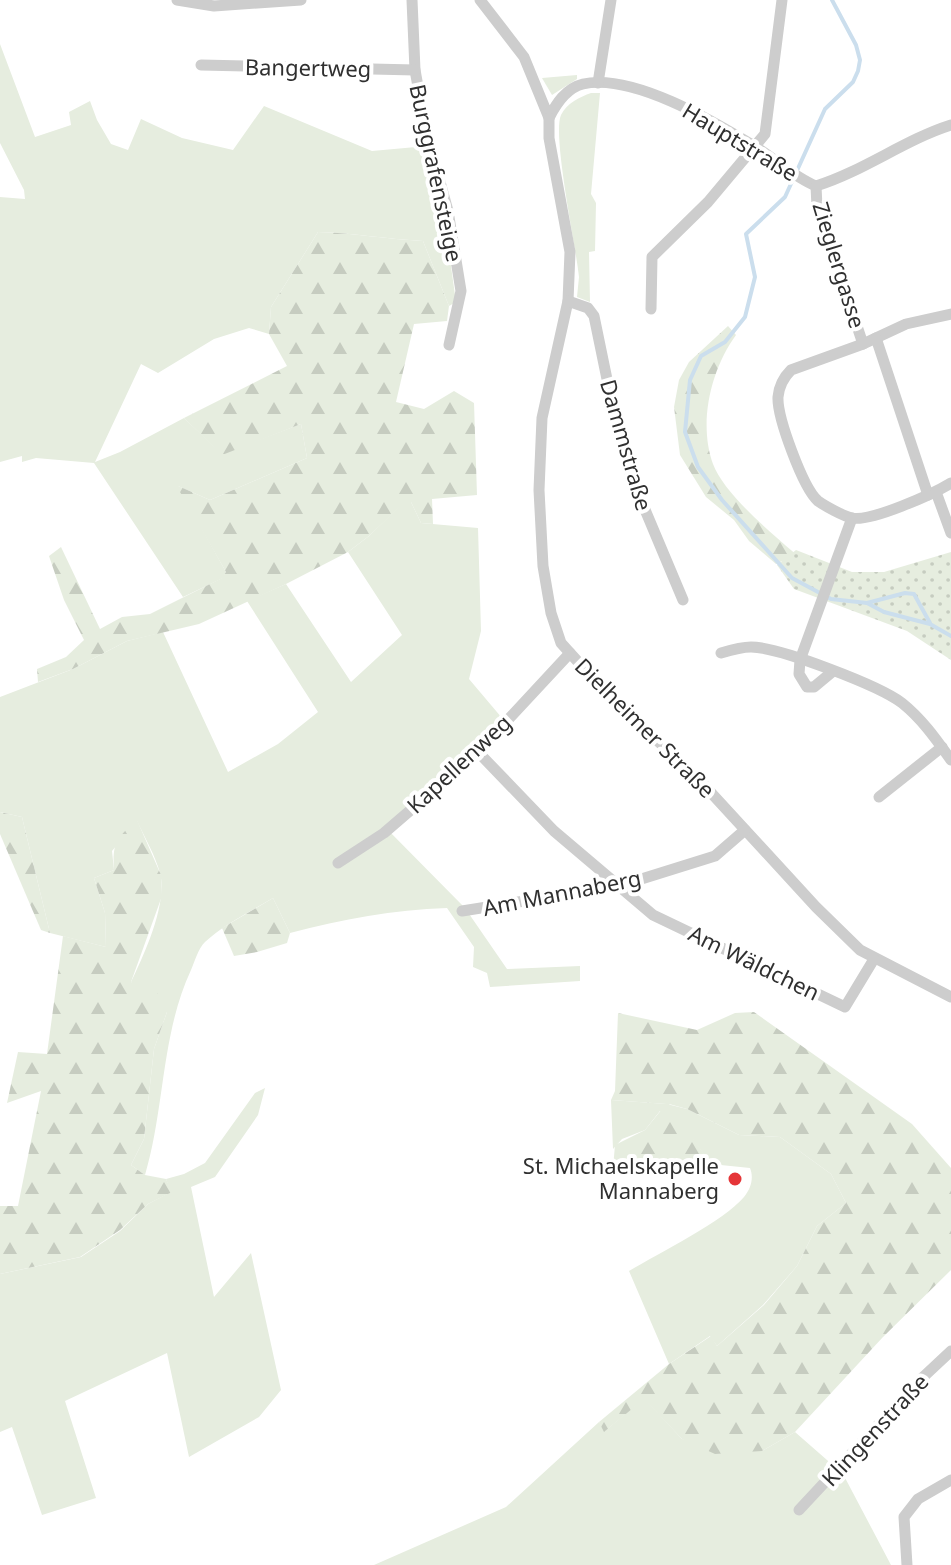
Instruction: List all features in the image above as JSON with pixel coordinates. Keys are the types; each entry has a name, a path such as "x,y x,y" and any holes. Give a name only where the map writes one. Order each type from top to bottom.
{"street":[{"path":"177,0 214,6 301,0"},
{"name":"Burggrafensteige","path":"412,0 415,70 426,131 448,211 461,291 449,345"},
{"name":"Dielheimer Straße","path":"480,0 528,63 549,118 549,138 570,252 568,301 542,418 539,490 543,566 551,613 561,643 599,685 703,784 816,907 860,950 951,997"},
{"path":"549,118 556,103 573,88 598,83 611,0"},
{"path":"651,309 652,257 708,202 765,134 782,0"},
{"name":"Bangertweg","path":"201,65 415,70"},
{"name":"Hauptstraße","path":"598,83 649,93 689,109 812,184 867,166 932,131 951,125"},
{"name":"Zieglergasse","path":"812,184 863,344"},
{"name":"Dammstraße","path":"568,301 588,308 594,316 630,474 683,600"},
{"path":"951,314 906,324 863,344 791,370 784,377 778,401 805,485 818,501 852,518 877,514 951,483"},
{"path":"876,338 932,493 951,533"},
{"path":"832,672 814,687 807,687 799,674 800,660 852,518"},
{"path":"721,653 754,647 865,682 899,701 918,717 951,760"},
{"name":"Kapellenweg","path":"338,863 384,833 478,752 570,653"},
{"path":"879,797 942,747"},
{"path":"478,752 554,831 619,886"},
{"name":"Am Mannaberg","path":"462,911 619,886 715,856 745,830"},
{"name":"Am Wäldchen","path":"619,886 653,915 845,1007 874,959"},
{"name":"Klingenstraße","path":"799,1510 951,1351"},
{"path":"907,1565 904,1517 918,1499 951,1480"}],"green space":[{"path":"0,44 35,137 71,125 69,112 90,101 111,144 128,150 141,119 182,138 233,150 264,106 372,151 427,146 443,210 456,302 449,306 423,241 318,232 271,307 269,334 249,328 214,339 158,373 141,364 95,462 184,418 222,454 301,424 307,458 210,500 178,486 226,572 223,578 183,597 94,463 36,458 22,462 22,456 0,462 0,197 25,199 24,190 0,143"},
{"path":"577,75 577,79 552,95 542,78"},
{"path":"591,93 600,93 591,194 596,203 595,251 589,252 590,302 577,297 579,277 562,167 559,126 561,115 567,107"},
{"path":"318,232 423,241 449,306 447,321 414,324 396,402 424,409 454,391 474,403 477,495 432,499 433,524 421,523 411,502 405,502 348,552 286,584 199,624 127,641 73,669 38,682 37,669 66,657 84,640 64,600 49,556 61,547 100,629 122,617 150,614 222,578 226,572 176,485 210,500 307,458 301,424 222,455 184,418 287,366 269,334 271,307"},
{"path":"728,326 736,335 714,380 707,414 713,464 720,478 745,508 820,574 782,561 776,564 749,541 734,520 706,497 680,455 674,407 679,380 689,362"},
{"path":"404,502 411,502 421,523 478,528 481,631 469,679 502,718 463,759 385,827 465,908 507,969 580,966 580,981 490,987 487,973 473,967 474,947 447,908 368,916 290,933 273,898 220,930 205,942 199,952 181,994 174,1020 145,1175 131,1165 144,1139 154,1049 167,1012 131,982 158,914 162,885 160,873 137,821 112,851 114,870 94,878 105,913 106,947 50,933 22,817 0,812 0,697 73,669 127,641 163,632 228,772 278,744 318,712 247,601 286,584 351,682 402,635 348,552"},
{"path":"796,550 852,572 884,572 951,552 951,660 907,631 794,589 777,565"},
{"path":"0,812 22,817 50,933 41,930 0,834"},
{"path":"137,820 161,875 162,896 131,982 167,998 167,1012 154,1049 144,1139 131,1165 145,1175 166,1179 172,1192 148,1204 120,1230 80,1257 0,1274 0,1206 18,1206 41,1091 7,1103 18,1052 47,1054 63,936 106,947 105,913 94,878 114,870 117,841"},
{"path":"273,898 290,933 287,943 234,956 222,928"},
{"path":"754,1012 912,1124 951,1168 951,1270 883,1337 795,1432 762,1451 715,1454 682,1439 644,1399 604,1432 599,1422 669,1364 711,1336 717,1346 764,1305 797,1266 817,1226 846,1203 831,1174 780,1137 739,1135 687,1109 669,1104 711,1164 650,1160 613,1168 615,1145 645,1130 666,1104 611,1100 615,1091 618,1013 697,1030 735,1013"},
{"path":"265,1088 258,1115 215,1177 191,1187 214,1297 251,1253 281,1390 259,1417 189,1457 167,1353 65,1401 96,1498 42,1515 12,1427 0,1432 0,1274 81,1257 120,1231 148,1204 171,1192 166,1179 205,1163 255,1093"},
{"path":"611,1100 667,1104 687,1109 739,1135 780,1137 831,1174 846,1203 817,1226 797,1266 763,1305 717,1346 710,1336 669,1364 629,1271 707,1226 735,1206 748,1190 751,1172 750,1168 711,1164 681,1123 660,1111 645,1130 622,1139 613,1149"},
{"path":"644,1398 682,1439 762,1451 795,1432 843,1474 891,1565 374,1565 506,1507 599,1422 605,1431"}],"waterway":[{"path":"832,0 856,45 860,60 858,71 853,82 825,109 785,197 746,234 755,277 745,317 725,342 701,356 690,380 685,432 698,467 722,500 792,578 831,599 867,603 884,612 930,624 951,636"},
{"path":"867,603 905,593 914,594 930,623"}],"place":[{"name":"St. Michaelskapelle Mannaberg","path":"735,1179"}]}
